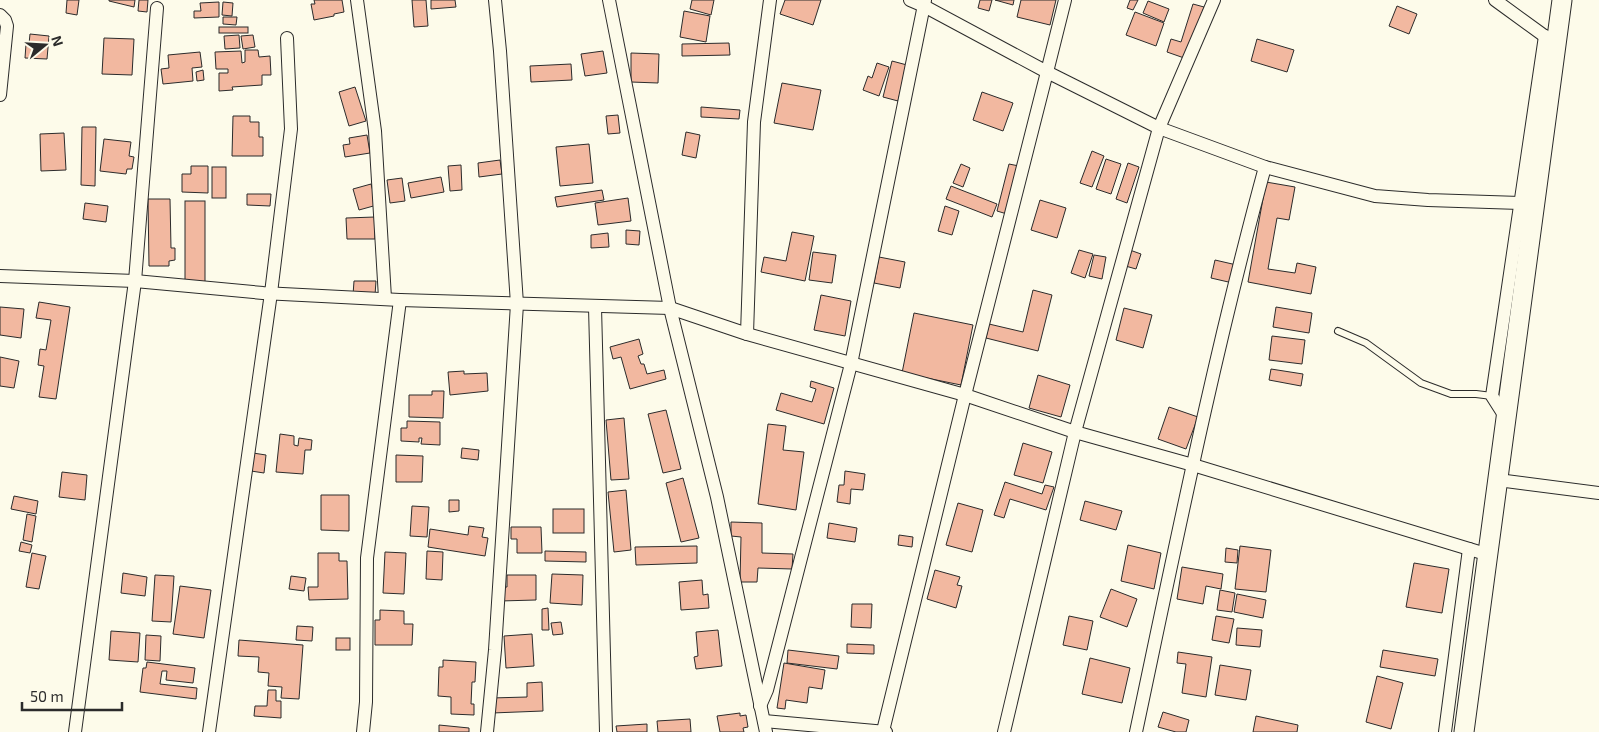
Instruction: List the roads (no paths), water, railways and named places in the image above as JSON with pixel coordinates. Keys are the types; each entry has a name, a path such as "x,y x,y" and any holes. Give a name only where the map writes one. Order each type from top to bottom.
{"main road":[{"path":"1464,732 1506,418 1550,40 1562,0"}],"street":[{"path":"357,0 374,131 385,298"},
{"path":"487,732 495,650 517,304 495,0"},
{"path":"609,0 670,308 717,498 765,726 884,732 965,395 1065,0"},
{"path":"747,334 754,122 770,0"},
{"path":"910,0 925,3 1047,72 1159,128 1265,167 1375,196 1520,203"},
{"path":"1004,732 1075,432 1159,128 1214,0"},
{"path":"1496,0 1550,40 1520,203 1492,396 1506,418"},
{"path":"760,706 767,690 851,364 925,3"},
{"path":"75,732 135,281 157,8"},
{"path":"0,15 6,20 7,26 0,95"},
{"path":"209,732 271,293 291,129 287,38"},
{"path":"1136,732 1192,465 1265,167"},
{"path":"0,276 135,281 271,293 400,300 670,308 747,334 965,395 1075,432 1489,554"},
{"path":"364,732 367,558 400,300"},
{"path":"594,307 606,732"},
{"path":"1498,480 1599,492"},
{"path":"1444,732 1469,549"}],"lane":[{"path":"1338,330 1366,343 1421,383 1451,394 1492,396"}]}
